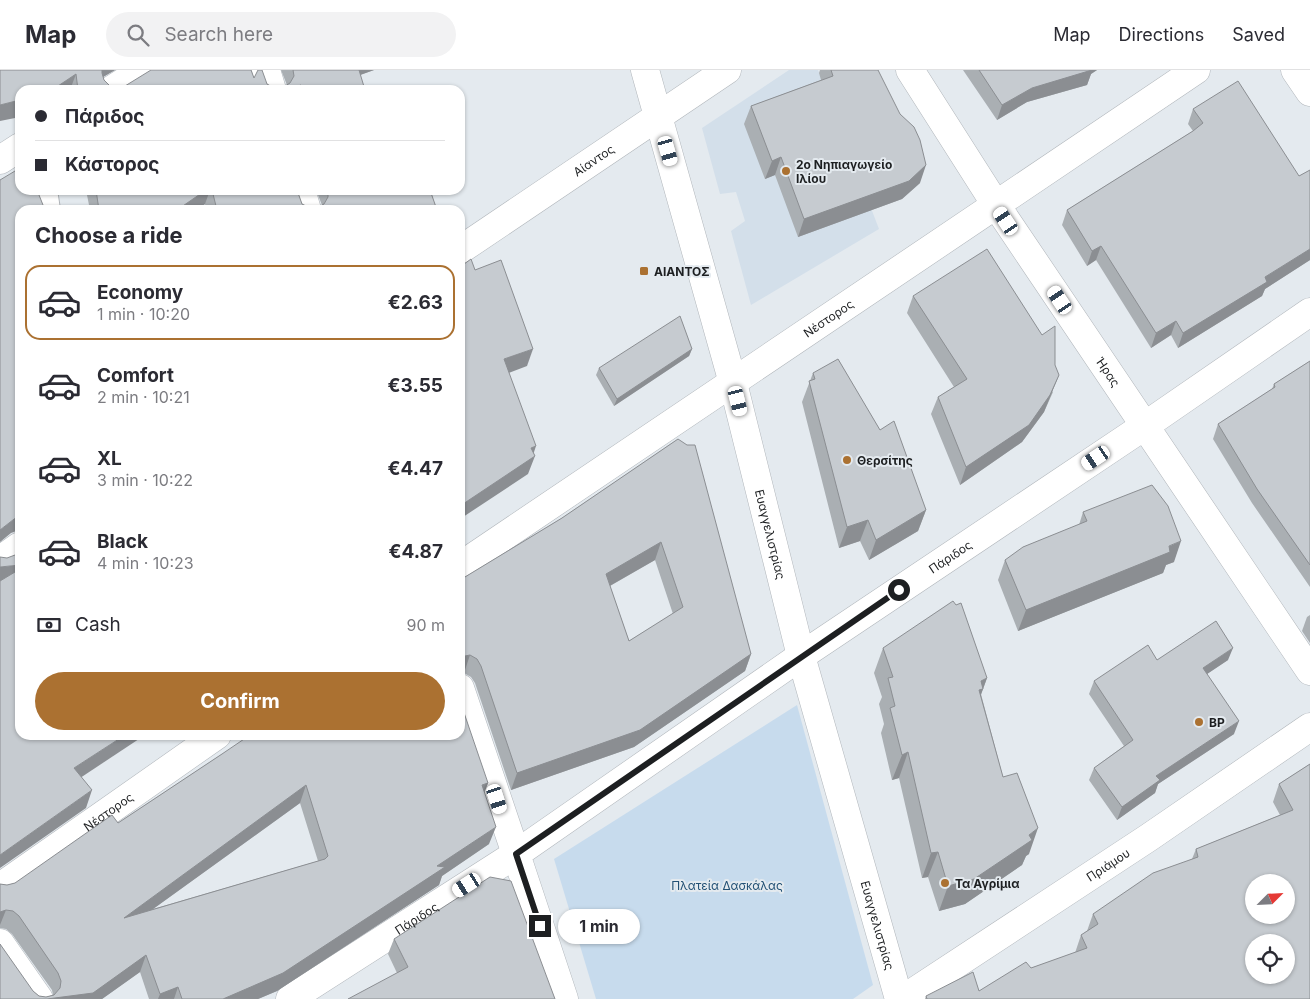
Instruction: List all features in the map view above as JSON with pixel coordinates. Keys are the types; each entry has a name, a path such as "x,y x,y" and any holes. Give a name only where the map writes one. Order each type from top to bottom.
{"street":[{"path":"119,85 143,70"},
{"path":"266,70 270,85"},
{"name":"Ευαγγελιστρίας","path":"645,70 733,383 801,656 901,999"},
{"name":"Αίαντος","path":"465,247 727,70"},
{"name":"Ήρας","path":"910,70 996,205 1146,425 1310,672"},
{"name":"Νέστορος","path":"465,563 1196,70"},
{"path":"1295,70 1310,92"},
{"path":"0,160 15,151"},
{"name":"Πάριδος","path":"290,999 516,854 801,656 1146,425 1310,312"},
{"path":"0,560 15,550"},
{"path":"465,703 564,999"},
{"name":"Πριάμου","path":"901,999 1155,833 1310,727"},
{"name":"Νέστορος","path":"0,887 210,740"},
{"path":"0,943 39,999"}],"shaded area":[{"name":"2ο Νηπιαγωγείο Ιλίου","path":"789,70 818,70 879,229 751,305 731,231 745,221 736,192 720,194 702,128"}],"green space":[{"name":"Πλατεία Δασκάλας","path":"797,705 873,985 853,999 596,999 554,859"}],"building":[{"path":"0,70 102,70 104,80 109,85 77,85 76,74 60,85 15,85 15,101 0,105"},
{"path":"151,70 251,70 254,78 258,70 262,70 269,85 127,85"},
{"path":"293,70 359,70 364,85 287,85 294,76"},
{"path":"831,70 878,70 900,114 914,127 920,140 926,165 909,181 804,219 781,157 772,161 751,106 833,76"},
{"path":"979,70 1092,70 1032,88 1002,105"},
{"path":"1238,81 1299,176 1310,170 1310,249 1265,277 1267,282 1183,333 1176,321 1156,333 1101,246 1092,251 1067,210 1193,131 1203,123 1193,109"},
{"path":"15,171 15,195 39,195 43,205 15,205 15,518 0,530 0,180"},
{"path":"97,195 199,195 184,205 98,205"},
{"path":"213,195 299,195 304,205 216,205"},
{"path":"328,195 432,195 435,205 322,205"},
{"path":"987,249 1042,335 1055,326 1055,365 1059,375 1050,395 1029,425 966,467 938,397 967,379 913,296"},
{"path":"471,259 475,270 501,260 533,349 504,359 536,446 531,448 535,456 465,503 465,263"},
{"path":"680,316 692,349 617,399 599,368"},
{"name":"Θερσίτης","path":"838,359 880,430 894,421 926,510 876,540 868,520 847,527 809,381 815,379 813,373"},
{"path":"1310,361 1310,565 1257,489 1218,424 1275,387 1274,384"},
{"path":"678,439 687,445 695,445 751,654 640,730 517,773 481,666 477,659 470,655 465,656 465,577 562,518","holes":["661,542 683,607 629,641 606,574"]},
{"path":"1152,485 1168,506 1181,541 1169,546 1170,552 1026,610 1005,560 1023,547 1087,521 1083,512"},
{"path":"15,555 15,566 0,567 0,557 7,558"},
{"path":"15,572 15,740 117,740 74,768 92,790 0,855 0,581"},
{"path":"953,601 956,605 961,603 987,678 981,681 983,689 979,690 1003,777 1017,773 1038,828 1029,835 1032,840 974,879 948,886 938,852 931,853 908,752 902,755 890,708 895,706 888,678 893,677 883,648"},
{"path":"1216,621 1233,648 1203,668 1239,721 1156,776 1160,780 1122,807 1094,768 1133,740 1094,681 1148,645 1157,660"},
{"path":"465,716 488,783 482,785 496,827 437,866 445,867 283,973 223,999 182,999 178,987 160,994 146,955 93,993 47,999 0,999 0,944 33,991 39,996 54,995 60,988 61,981 58,973 19,916 13,911 6,910 0,912 0,884 15,883 112,815 118,823 242,740 465,740","holes":["306,785 328,856 325,859 124,918"]},
{"path":"1310,764 1310,999 927,999 926,996 973,972 979,991 1026,962 1031,968 1087,948 1081,935 1098,924 1093,914 1153,873 1198,857 1196,849 1293,810 1279,784"},
{"path":"490,877 511,881 555,999 348,999 408,967 394,939"}],"place":[{"name":"2ο Νηπιαγωγείο Ιλίου","path":"786,171"},
{"name":"ΑΙΑΝΤΟΣ","path":"644,271"},
{"name":"Θερσίτης","path":"847,460"},
{"name":"BP","path":"1199,722"},
{"name":"Τα Αγρίμια","path":"945,883"}],"route":[{"path":"540,926 516,854 899,590"}]}
